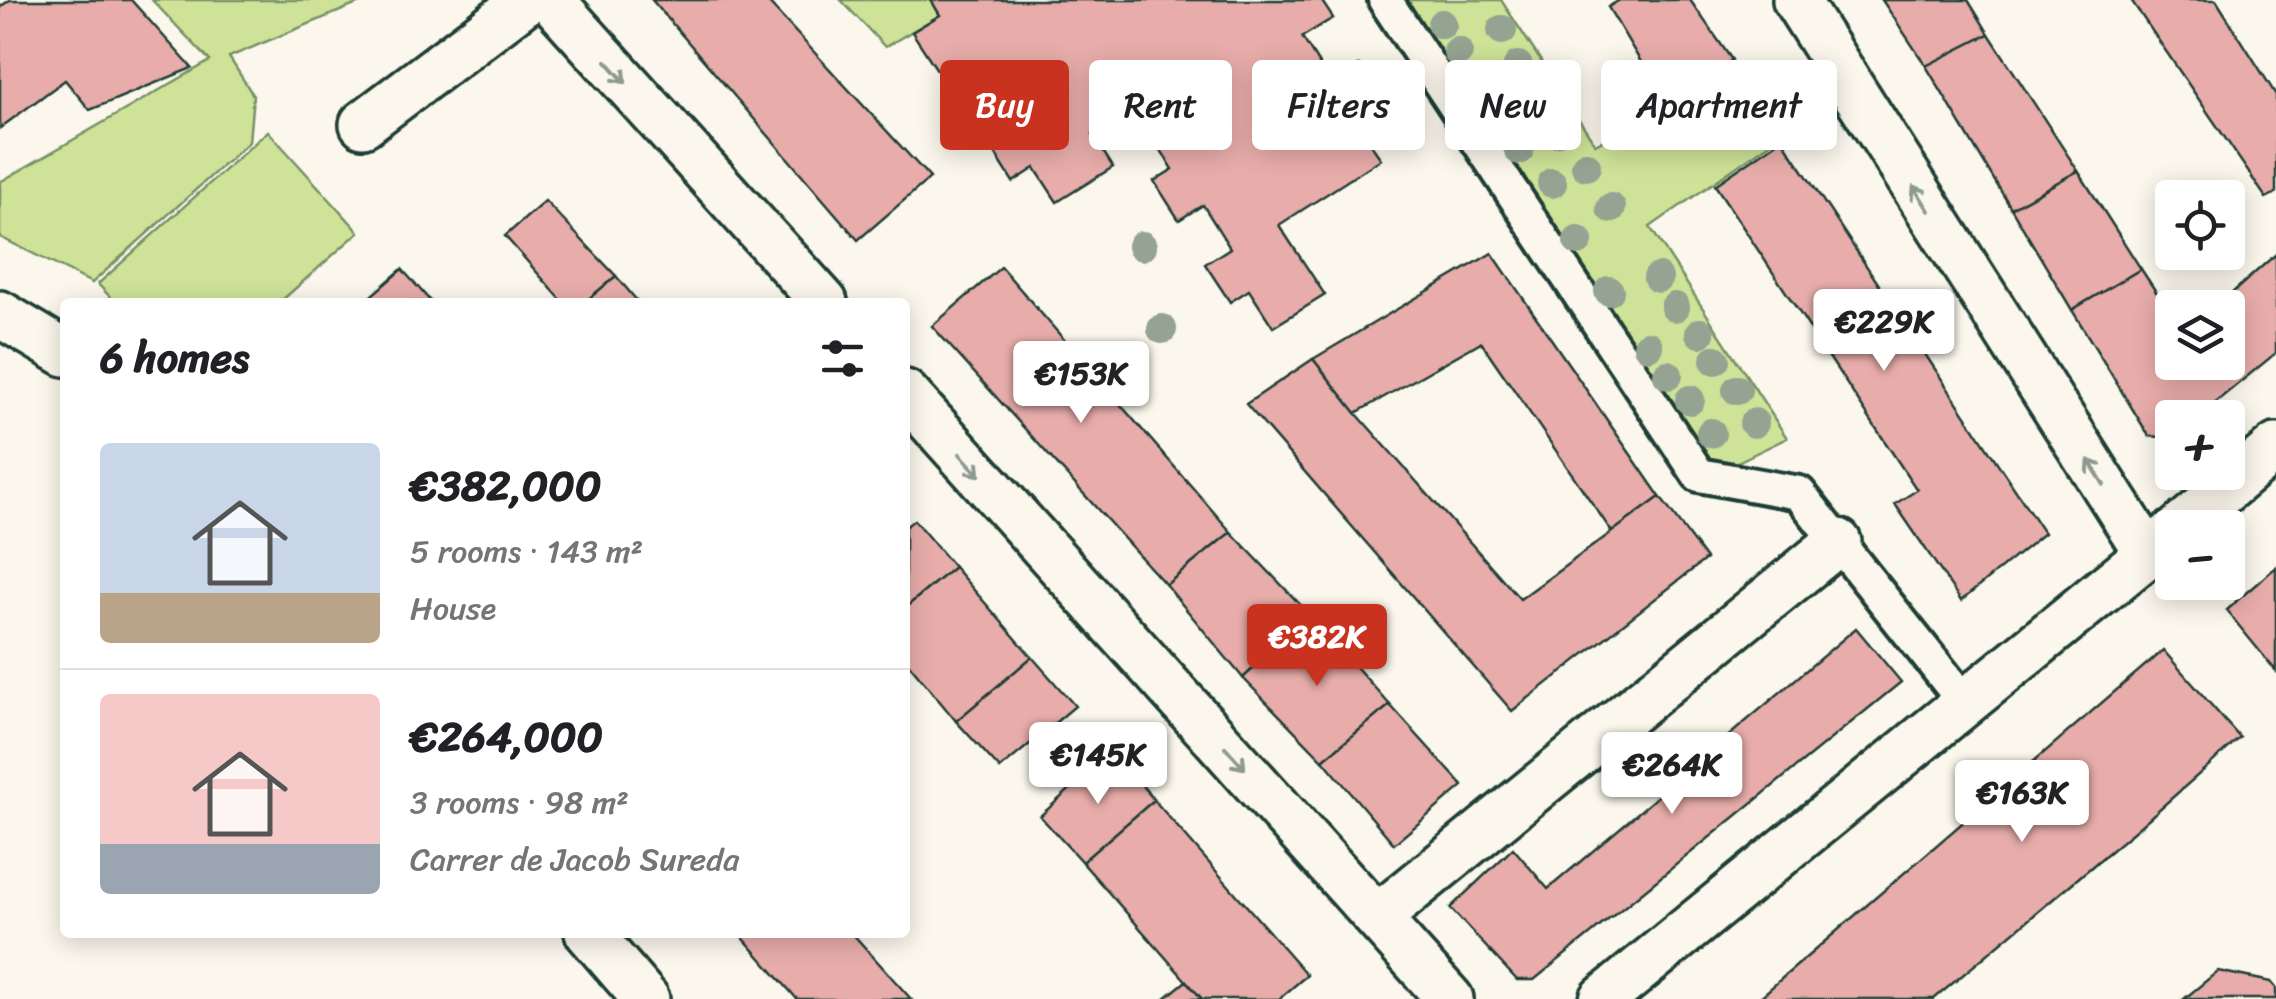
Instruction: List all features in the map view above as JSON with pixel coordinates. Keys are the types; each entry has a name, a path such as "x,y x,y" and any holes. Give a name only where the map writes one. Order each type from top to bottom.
{"street":[{"path":"362,124 527,0"},
{"path":"551,0 820,298"},
{"path":"1385,0 1698,476 1800,493 1966,704"},
{"path":"1796,0 2155,521"},
{"path":"0,314 60,349"},
{"path":"910,399 1450,999"},
{"path":"2201,510 2276,447"},
{"path":"1378,917 1838,542"},
{"path":"1604,999 2155,548"},
{"path":"593,938 646,999"}],"green space":[{"path":"152,0 367,0 229,57 253,95 249,142 92,283 0,237 0,182 210,61"},
{"path":"841,0 931,0 940,15 885,47"},
{"path":"1398,0 1501,0 1540,60 1445,60 1445,72"},
{"path":"1581,123 1595,144 1601,141 1601,150 1760,150 1650,227 1787,438 1723,469 1701,463 1496,150 1581,150"},
{"path":"268,131 359,232 285,298 111,298 98,284"}],"building":[{"path":"10,0 131,0 192,68 90,110 65,80 0,128 0,7"},
{"path":"652,0 766,0 930,178 858,240"},
{"path":"931,0 1321,0 1333,18 1302,37 1316,60 1252,60 1252,150 1375,150 1381,159 1279,225 1325,295 1273,327 1249,290 1230,302 1205,264 1230,248 1203,205 1179,220 1154,181 1173,169 1161,150 1232,150 1232,60 1089,60 1089,150 1102,150 1113,167 1057,202 1035,168 1013,182 993,150 1069,150 1069,60 940,60 940,74 912,32 940,15"},
{"path":"1620,0 1690,0 1732,60 1640,60 1608,7"},
{"path":"1882,0 1968,0 1989,34 1926,66"},
{"path":"2131,0 2216,0 2276,95 2276,193 2266,198"},
{"path":"1989,34 2078,171 2011,208 1926,66"},
{"path":"1766,150 1789,150 2044,533 1961,601 1895,504 1917,490 1715,185"},
{"path":"2078,171 2141,269 2072,310 2011,208"},
{"path":"545,201 616,276 590,298 559,298 505,236"},
{"path":"1492,253 1660,497 1612,532 1481,342 1356,413 1313,359"},
{"path":"2276,254 2276,353 2245,378 2245,290 2235,290"},
{"path":"1001,267 1231,532 1166,585 932,326"},
{"path":"402,269 427,298 369,298"},
{"path":"2141,269 2155,290 2155,380 2243,380 2218,400 2155,400 2155,437 2149,436 2072,310"},
{"path":"616,276 635,298 590,298"},
{"path":"1313,359 1520,599 1660,497 1706,559 1512,711 1246,404"},
{"path":"914,520 954,567 910,604 910,523"},
{"path":"1231,532 1311,616 1243,678 1166,585"},
{"path":"954,567 1032,657 956,721 910,665 910,604"},
{"path":"2276,567 2276,671 2226,610 2238,600 2245,600 2245,594"},
{"path":"1311,616 1390,705 1323,760 1243,678"},
{"path":"1856,628 1901,682 1534,980 1517,980 1450,908 1513,848 1548,889"},
{"path":"2163,650 2240,738 2139,827 1934,999 1758,999"},
{"path":"1032,657 1075,706 1000,769 956,721"},
{"path":"1390,705 1463,786 1394,844 1323,760"},
{"path":"1114,750 1154,800 1082,862 1040,816"},
{"path":"1154,800 1307,975 1279,999 1202,999 1082,862"},
{"path":"743,938 856,938 911,999 797,999"},
{"path":"2218,971 2271,982 2276,988 2276,999 2184,999"},
{"path":"1186,981 1202,999 1164,999"}]}
